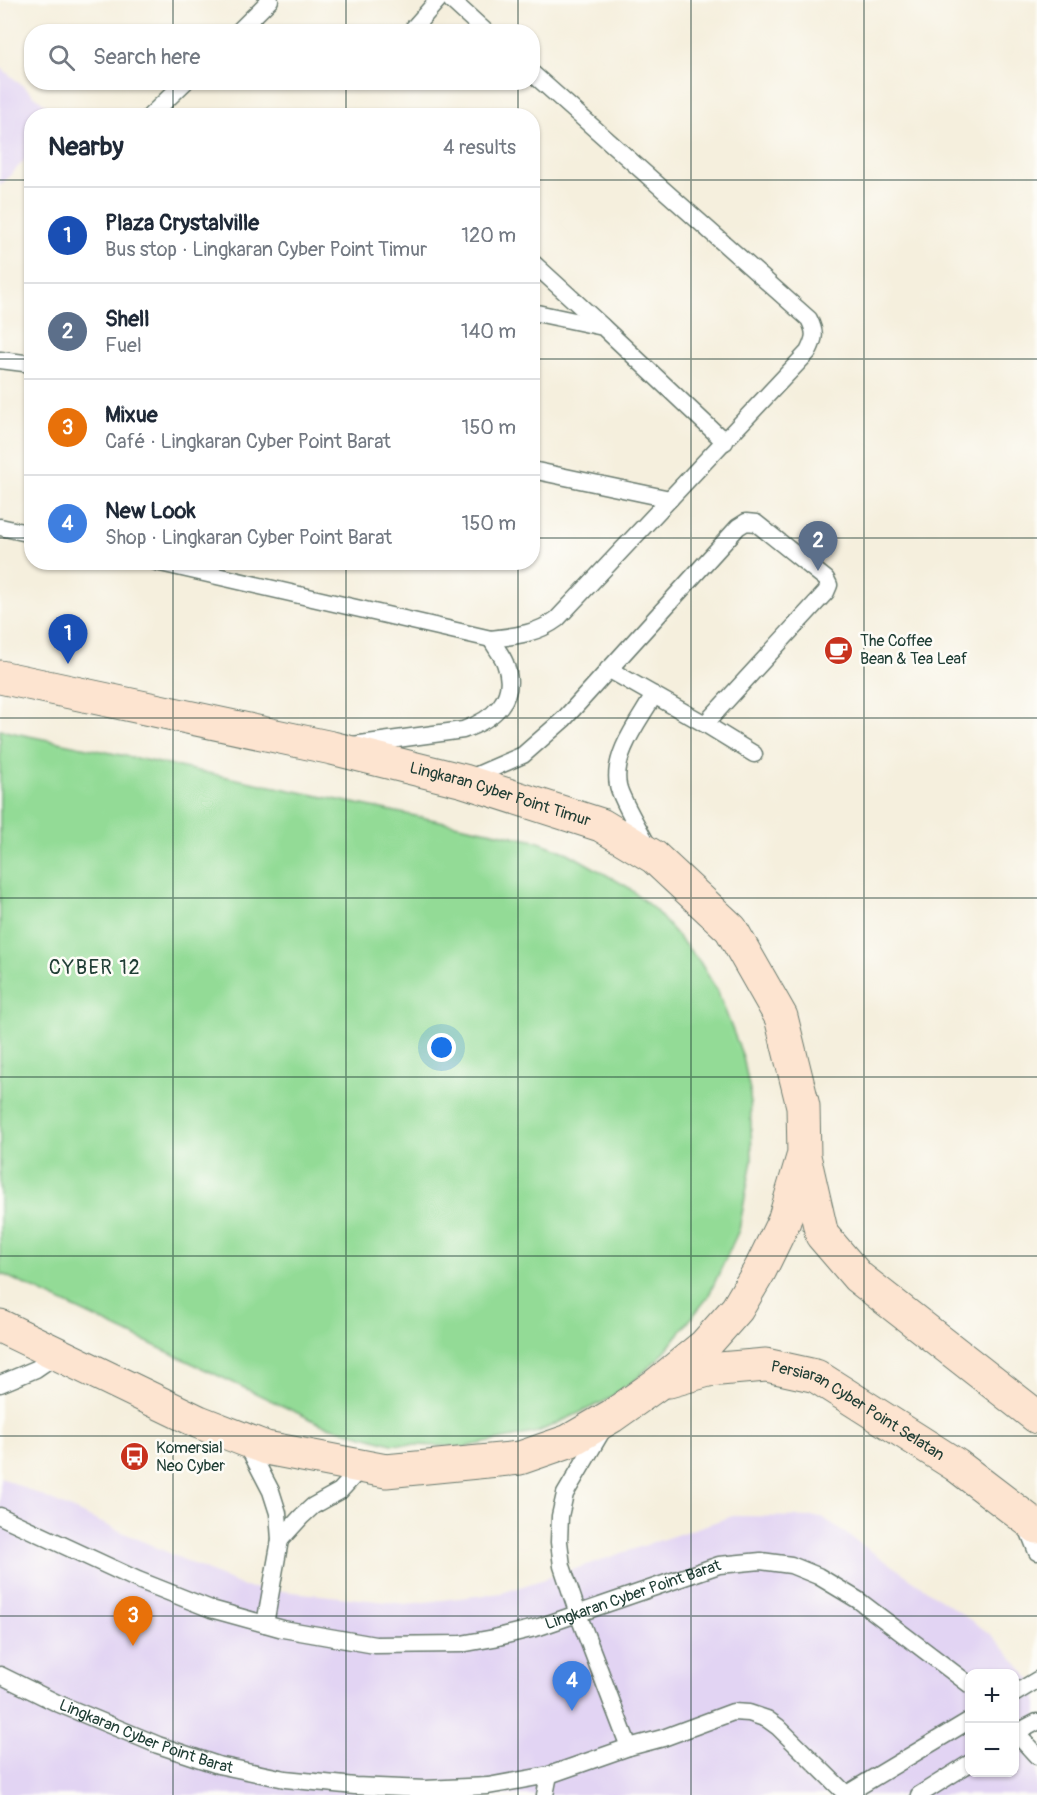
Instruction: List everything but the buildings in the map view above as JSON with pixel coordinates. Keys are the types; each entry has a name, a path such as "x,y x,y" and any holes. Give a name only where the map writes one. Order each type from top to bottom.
{"main road":[{"name":"Lingkaran Cyber Point Timur","path":"0,677 332,748 464,781 601,825 654,857 731,929 781,1017 803,1106 804,1156"},
{"path":"0,1326 199,1422 266,1448 386,1470 520,1458 569,1441 612,1416 656,1385 705,1345 736,1309 759,1270 784,1221 804,1156"},
{"path":"804,1156 822,1235 858,1277 1037,1417"},
{"name":"Persiaran Cyber Point Selatan","path":"656,1385 708,1370 766,1365 816,1376 956,1465 1029,1520"}],"lane":[{"path":"246,24 270,0"},
{"path":"417,24 438,0"},
{"path":"451,0 477,24"},
{"path":"195,570 491,639 535,632 547,627 557,619 808,352 815,332 809,319 540,80"},
{"path":"158,108 176,90"},
{"path":"540,269 725,442"},
{"path":"540,314 603,327"},
{"path":"0,360 24,363"},
{"path":"540,472 670,499"},
{"path":"464,781 523,755 564,719 738,527 746,522 756,523 826,579 829,585 826,592 705,724"},
{"path":"0,527 24,532"},
{"path":"332,748 405,736 463,730 491,717 501,706 508,691 508,678 506,664 491,639"},
{"path":"608,669 754,754"},
{"path":"654,694 625,747 617,772 618,786 654,857"},
{"path":"0,1384 36,1369 58,1354"},
{"path":"612,1416 565,1494 560,1516 560,1542 562,1566 578,1614 629,1747"},
{"path":"245,1440 271,1491 278,1513 280,1540 265,1624"},
{"path":"280,1540 313,1506 340,1491 362,1467"},
{"name":"Lingkaran Cyber Point Barat","path":"0,1516 138,1580 211,1609 265,1624 375,1645 461,1644 494,1638 539,1627 719,1565 761,1561 791,1565 818,1576 858,1600 965,1682"},
{"path":"1029,1520 1037,1552"},
{"name":"Lingkaran Cyber Point Barat","path":"0,1675 57,1704 158,1746 218,1765 285,1779 355,1786 425,1789 488,1786 549,1775 629,1747 663,1738 717,1716 733,1712 749,1713 767,1719 778,1727 845,1795 965,1722"},
{"path":"1019,1691 1037,1680"},
{"path":"1019,1731 1037,1722"},
{"path":"1019,1737 1037,1756"},
{"path":"919,1795 965,1766"},
{"path":"545,1795 549,1775"}],"shaded area":[{"path":"0,67 24,87 24,90 28,90 50,108 24,108 24,160 0,186"},
{"path":"0,1477 244,1587 407,1604 502,1593 733,1516 822,1517 992,1635 1037,1686 1037,1795 0,1795"}],"green space":[{"path":"0,730 536,841 568,853 628,887 655,910 700,962 718,992 743,1057 750,1091 752,1160 739,1230 708,1297 662,1355 635,1380 605,1401 538,1432 465,1447 392,1444 321,1424 0,1273"}],"place":[{"name":"Shell","path":"818,571"},
{"name":"The Coffee Bean & Tea Leaf","path":"839,650"},
{"name":"Plaza Crystalville","path":"68,664"},
{"name":"Komersial Neo Cyber","path":"135,1457"},
{"name":"Mixue","path":"133,1646"},
{"name":"New Look","path":"572,1711"}],"district":[{"name":"CYBER 12","path":"95,967"}]}
